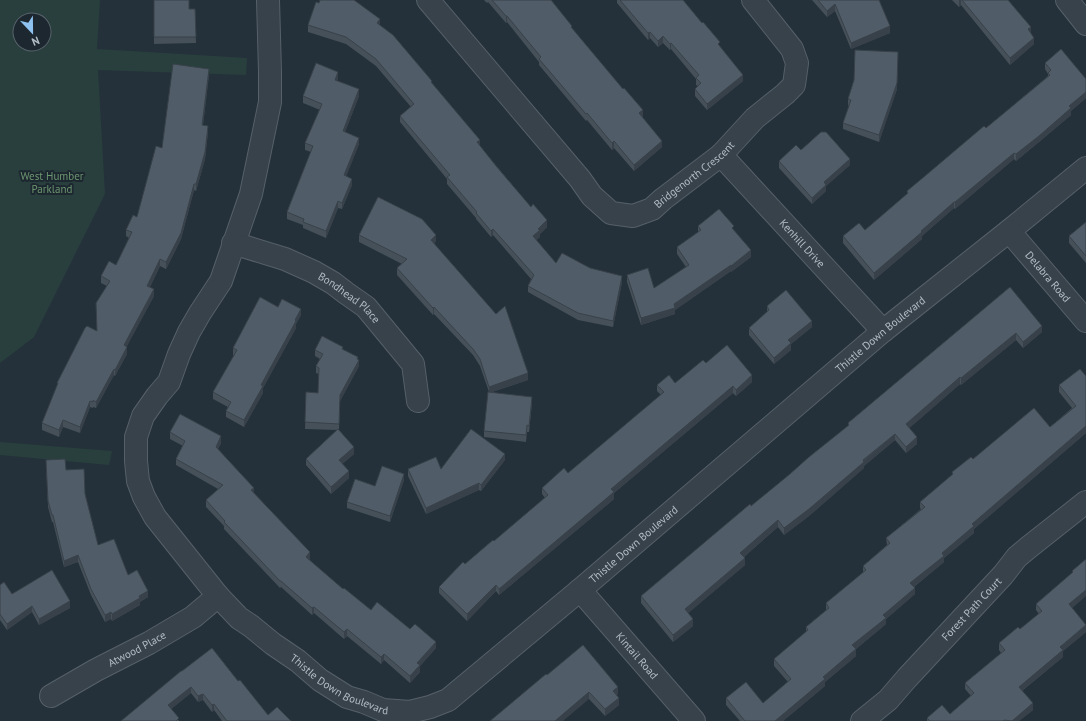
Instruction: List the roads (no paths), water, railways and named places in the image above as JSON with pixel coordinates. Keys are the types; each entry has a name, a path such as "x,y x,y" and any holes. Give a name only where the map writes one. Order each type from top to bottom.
{"street":[{"name":"Thistle Down Boulevard","path":"268,0 270,102 251,194 221,281 189,332 169,382 143,416 136,437 138,481 144,497 155,518 218,596 239,618 320,680 347,697 383,710 410,712 430,707 448,700 580,590 883,331 1010,231 1086,168"},
{"name":"Bridgenorth Crescent","path":"428,0 575,173 592,196 611,213 633,216 652,209 721,155 755,118 794,85 798,62 792,49 753,0"},
{"path":"1067,0 1086,24"},
{"name":"Kenhill Drive","path":"721,155 883,331"},
{"name":"Delabra Road","path":"1010,231 1086,322"},
{"name":"Bondhead Place","path":"233,243 285,260 314,272 366,306 413,364 418,401"},
{"name":"Forest Path Court","path":"862,721 888,700 1003,575 1017,557 1086,502"},
{"name":"Kintail Road","path":"580,590 694,721"},
{"name":"Atwood Place","path":"52,696 193,617 218,596"}],"park label":[{"name":"West Humber Parkland","path":"52,182"}]}
